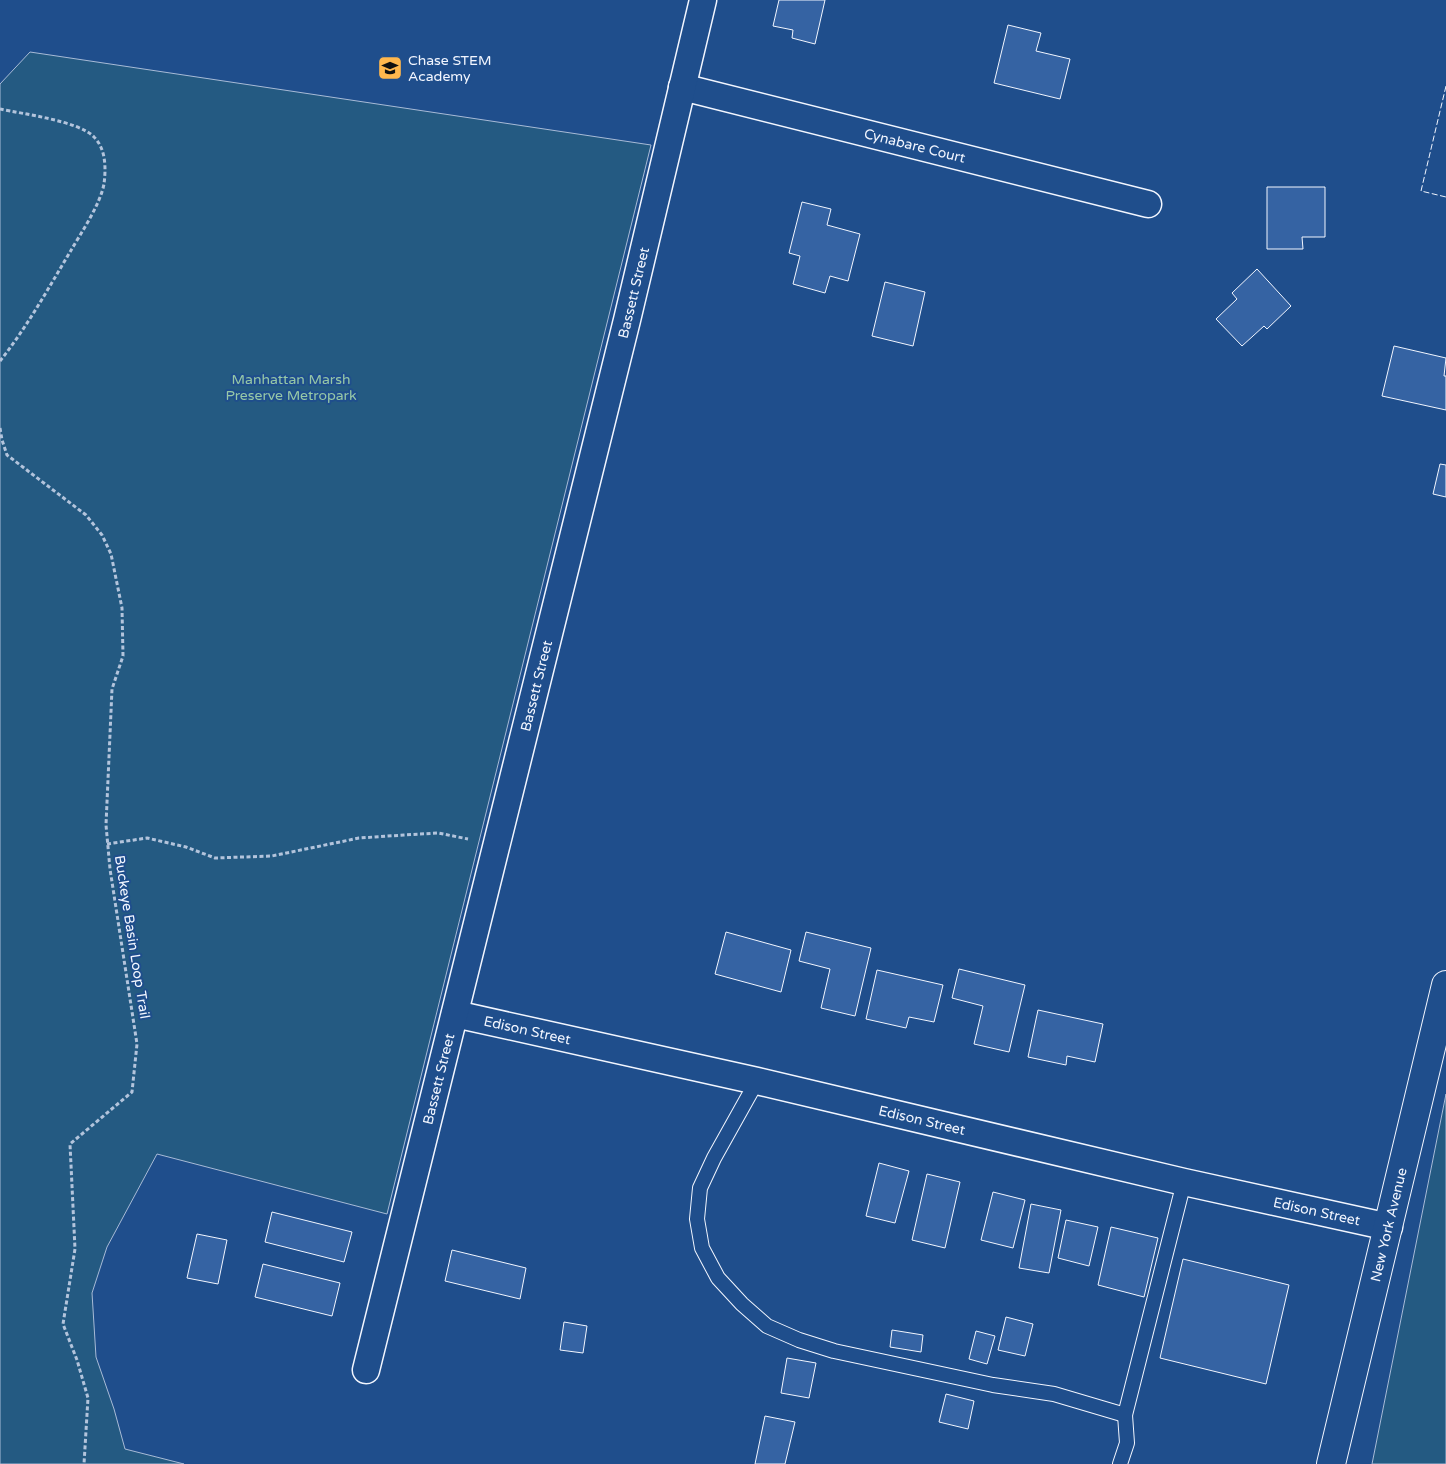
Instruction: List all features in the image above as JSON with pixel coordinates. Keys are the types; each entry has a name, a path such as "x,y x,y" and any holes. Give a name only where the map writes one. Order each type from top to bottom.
{"street":[{"name":"Bassett Street","path":"366,1370 624,329 703,0"},
{"name":"Cynabare Court","path":"682,87 1148,204"},
{"name":"New York Avenue","path":"1331,1464 1446,985"},
{"name":"Edison Street","path":"455,1014 757,1081 1184,1182 1389,1227"}],"lane":[{"path":"757,1081 714,1158 700,1188 697,1219 702,1248 718,1278 742,1304 767,1326 799,1340 834,1351 993,1384 1054,1394 1125,1415"},
{"path":"1120,1464 1127,1443 1125,1415 1184,1182"}],"path":[{"path":"0,109 79,126 94,136 102,147 105,161 104,185 91,216 20,336 0,361"},
{"name":"Buckeye Basin Loop Trail","path":"0,428 7,455 86,515 102,535 111,554 122,608 123,656 112,689 106,825 110,869 137,1044 132,1092 70,1144 75,1249 63,1324 77,1360 88,1398 84,1464"},
{"path":"107,844 147,838 186,847 215,858 272,856 359,838 438,833 497,844"}],"green space":[{"name":"Manhattan Marsh Preserve Metropark","path":"30,52 651,145 387,1214 157,1154 107,1247 92,1293 96,1357 114,1409 125,1449 184,1464 0,1464 0,84"},
{"path":"1446,1094 1446,1464 1372,1464"}],"building":[{"path":"779,0 825,0 815,44 792,38 793,30 773,26"},
{"path":"1008,25 1041,33 1036,51 1070,59 1060,99 994,83"},
{"path":"1267,187 1325,187 1325,237 1302,237 1303,249 1267,249"},
{"path":"802,202 831,209 827,225 860,234 848,281 830,276 825,293 793,284 800,256 789,253"},
{"path":"1257,269 1291,306 1267,329 1264,326 1242,346 1216,319 1237,299 1232,293"},
{"path":"885,282 925,292 913,346 872,336"},
{"path":"1394,346 1446,358 1444,376 1446,376 1446,410 1382,396"},
{"path":"1440,464 1446,465 1446,497 1433,494"},
{"path":"726,932 791,950 781,992 715,974"},
{"path":"806,932 871,948 855,1016 821,1008 830,969 799,961"},
{"path":"959,969 1025,985 1009,1052 974,1044 983,1006 952,998"},
{"path":"877,970 943,985 934,1022 909,1017 906,1028 866,1019"},
{"path":"1038,1010 1103,1024 1095,1062 1067,1056 1066,1065 1028,1057"},
{"path":"879,1163 909,1171 895,1223 866,1216"},
{"path":"927,1174 960,1182 945,1248 912,1240"},
{"path":"993,1192 1025,1200 1013,1248 981,1240"},
{"path":"1031,1204 1061,1210 1049,1273 1019,1268"},
{"path":"272,1212 352,1232 344,1262 265,1242"},
{"path":"1066,1220 1098,1227 1089,1266 1058,1258"},
{"path":"1111,1227 1158,1238 1144,1297 1098,1285"},
{"path":"197,1234 227,1240 218,1284 187,1278"},
{"path":"452,1250 526,1268 520,1299 445,1281"},
{"path":"1183,1259 1289,1285 1266,1384 1160,1358"},
{"path":"263,1264 340,1283 332,1316 255,1297"},
{"path":"1006,1317 1033,1324 1025,1356 998,1350"},
{"path":"564,1322 587,1326 583,1353 560,1350"},
{"path":"892,1330 923,1335 921,1352 890,1347"},
{"path":"976,1331 995,1336 987,1364 969,1359"},
{"path":"787,1358 816,1363 809,1398 781,1393"},
{"path":"946,1394 974,1401 968,1429 939,1422"},
{"path":"765,1416 795,1422 785,1464 755,1464"}],"fence":[{"path":"1446,86 1421,191 1446,197"}],"place":[{"name":"Chase STEM Academy","path":"390,68"}]}
